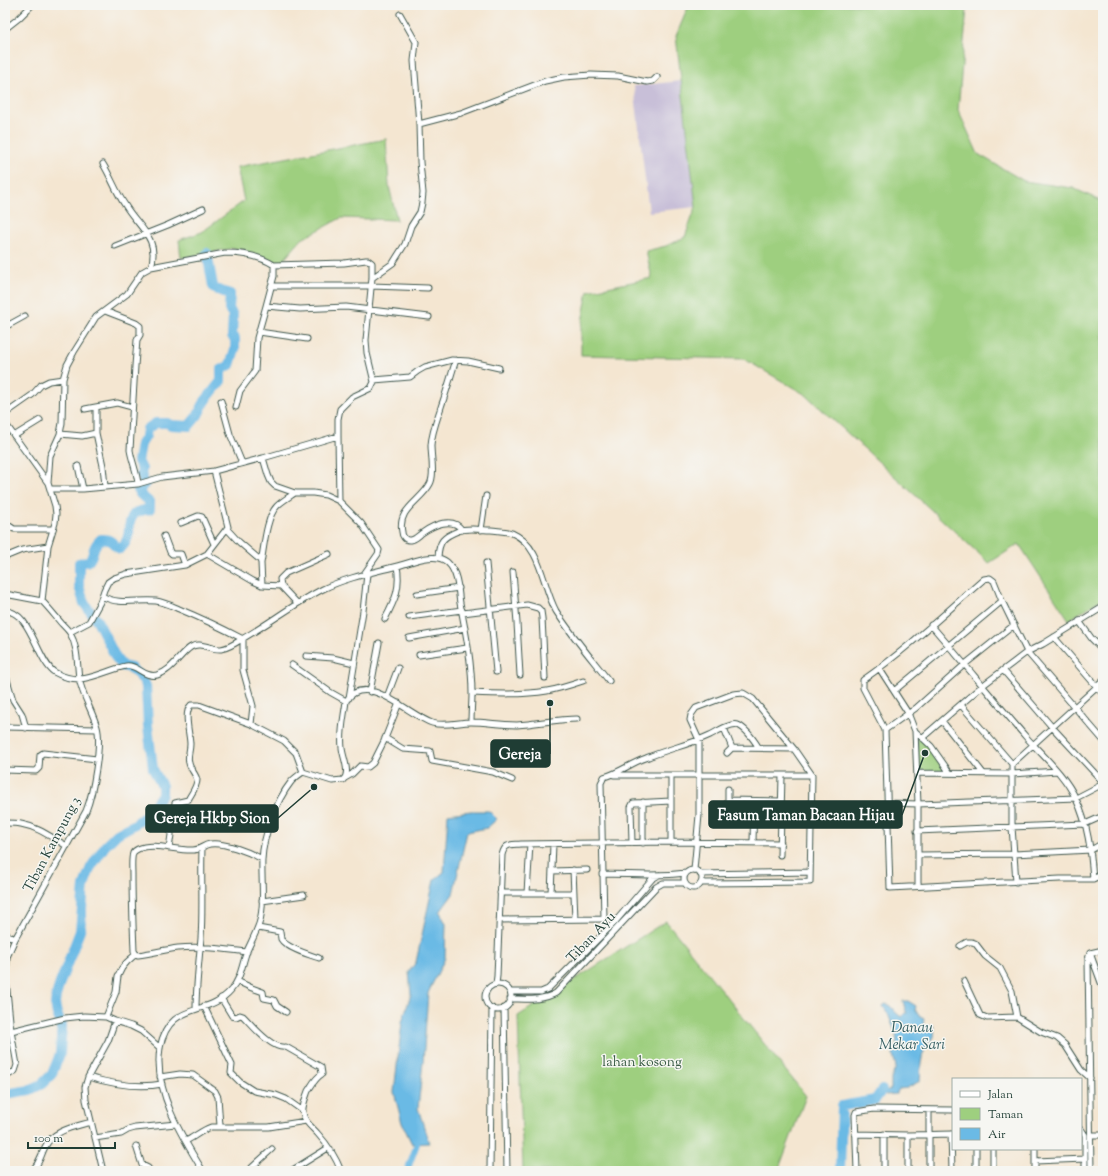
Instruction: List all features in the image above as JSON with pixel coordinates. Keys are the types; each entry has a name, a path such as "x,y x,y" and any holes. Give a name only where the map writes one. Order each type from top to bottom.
{"street":[{"path":"5,29 32,5"},
{"path":"372,278 393,263 405,244 412,226 420,212 423,193 414,61 416,42 400,14"},
{"path":"419,124 461,113 545,81 564,76 618,76 647,82 653,81 657,77"},
{"path":"103,164 124,204 147,233 153,244 154,259 151,267"},
{"path":"115,246 203,208"},
{"path":"48,483 50,456 60,434 63,379 67,365 89,326 96,317 127,294 142,272 151,267 231,253 261,258 274,265 338,263 368,260 373,265 366,340 367,353 374,384 371,388 346,401 340,409 338,419 339,501"},
{"path":"236,407 240,391 255,371 258,332 274,276 274,265"},
{"path":"271,286 371,286 428,288"},
{"path":"266,306 300,309 346,307 429,317"},
{"path":"105,310 140,326 137,340 130,450 140,484"},
{"path":"5,327 25,316"},
{"path":"258,332 307,339"},
{"path":"374,380 410,377 425,367 452,360 500,368"},
{"path":"456,360 435,426 432,444 431,460 433,472 431,483 408,507 402,519 401,528 402,534 410,541 417,538 432,527 449,522 459,525 462,530"},
{"path":"5,414 32,395 41,385 50,381 63,379"},
{"path":"221,401 230,434 242,464"},
{"path":"85,409 120,403 132,407"},
{"path":"96,407 96,433 106,486"},
{"path":"14,436 40,420"},
{"path":"5,423 48,483 56,514 55,523 48,546 42,601 5,594"},
{"path":"60,434 82,436 96,433"},
{"path":"50,489 140,484 172,476 214,471 338,436"},
{"path":"263,458 271,482 275,486 295,493 320,494 339,501 361,523 379,550 366,574 348,700 340,731 346,769 345,778"},
{"path":"78,466 83,488"},
{"path":"70,632 89,622 98,606 108,582 114,578 126,574 185,565 207,554 227,530 227,522 214,471"},
{"path":"262,585 261,563 267,530 272,513 277,506 295,493"},
{"path":"481,530 486,496"},
{"path":"181,523 198,516 202,517 214,544"},
{"path":"5,519 8,525 14,529 52,529"},
{"path":"227,530 260,560 261,563"},
{"path":"438,557 441,541 447,536 462,530 512,533 526,544 536,559 556,610 609,681"},
{"path":"164,536 170,552 181,554 185,565"},
{"path":"5,557 22,550 48,546"},
{"path":"207,554 250,580 262,585 281,586"},
{"path":"297,603 281,586 280,579 286,573 329,554"},
{"path":"5,610 10,610 17,613 28,628 52,671 59,674 79,679 127,666 136,668 146,675 158,675 170,667 191,647 195,645 222,649 243,639 297,603 346,579 438,557 448,563 454,571 459,588 472,694 471,722"},
{"path":"486,563 487,585 491,609 492,646 496,672"},
{"path":"385,619 395,599 398,588 397,566"},
{"path":"513,572 520,675"},
{"path":"1103,740 1027,652 994,581 990,578 987,578 863,680 862,686 885,730 890,888 1060,879 1093,879 1103,874"},
{"path":"417,594 459,588"},
{"path":"102,596 121,602 157,601 195,615 243,639"},
{"name":"Tiban Kampung 3","path":"5,1077 13,1073 17,1067 11,1031 6,980 6,956 86,811 90,800 97,759 97,729 91,711 84,698 79,679 76,651 70,632 42,601"},
{"path":"894,691 1002,601"},
{"path":"409,617 516,606 534,606 541,611 545,678"},
{"path":"922,738 982,686 1027,652 1103,607"},
{"path":"1079,621 1092,639 1103,650"},
{"path":"931,625 982,686 1057,771 1076,798 1085,824 1091,850 1093,879"},
{"path":"885,730 916,708 964,665 1014,625"},
{"path":"409,638 465,628"},
{"path":"1054,637 1103,694"},
{"path":"243,639 243,670 253,706 250,724"},
{"path":"370,692 379,643"},
{"path":"419,655 467,648"},
{"path":"306,656 333,658 354,663"},
{"path":"292,666 330,692 348,700"},
{"path":"387,697 398,668"},
{"path":"879,668 908,713 915,731 918,804 918,886"},
{"path":"888,803 918,804 1076,798 1103,783 1003,670"},
{"path":"5,673 13,700 22,714 26,728"},
{"path":"1012,764 1103,681"},
{"path":"472,694 533,693 583,682"},
{"path":"348,700 356,692 370,692 387,697 425,719 443,725 471,722 500,725 577,718"},
{"path":"686,873 684,876 685,883 691,888 695,888 701,883 810,882 812,775 794,749 753,699 743,693 733,694 694,710 691,715 690,720 699,740 699,815 694,870"},
{"path":"303,772 332,781 342,780 352,774 360,766 372,765 399,703"},
{"path":"169,848 171,835 170,822 175,803 188,800 197,783 197,779 189,765 188,760 190,744 188,726 189,707 191,705 199,705 250,724 284,741 293,749 299,758 303,772"},
{"path":"961,705 1012,764 1012,827 1016,882"},
{"path":"942,721 983,773"},
{"path":"604,919 601,780 604,777 612,775 645,758 699,740 735,724 739,725 752,738 759,748"},
{"path":"5,727 97,729"},
{"path":"724,728 732,748"},
{"path":"915,731 931,746 950,773"},
{"path":"385,738 403,749 430,751 432,761 493,772 512,780"},
{"path":"727,753 732,748 794,749"},
{"path":"5,770 36,771 39,768 40,755 43,753 97,759"},
{"path":"917,773 1012,774 1057,771"},
{"path":"203,1171 176,1124 170,1110 160,1077 160,1048 166,1029 171,1022 177,1017 216,1002 231,990 237,981 247,952 260,922 262,901 262,859 271,817 280,798 292,780 303,772"},
{"path":"612,775 812,775"},
{"path":"671,775 671,842"},
{"path":"780,855 782,776"},
{"path":"728,789 728,816"},
{"path":"728,800 781,801"},
{"path":"632,843 631,805 634,802 671,801"},
{"path":"753,842 754,801"},
{"path":"643,802 643,843"},
{"path":"717,815 753,816"},
{"path":"918,831 1085,824 1103,816"},
{"path":"5,823 20,823 30,826 44,832 67,846"},
{"path":"504,1008 496,1010 492,1008 485,1002 485,992 491,985 496,984 502,855 504,849 508,846 530,844 671,842 781,843"},
{"path":"918,855 1014,854 1091,850 1103,843"},
{"path":"136,954 134,951 132,906 132,863 134,853 140,848 194,850 207,845 216,844 242,849 262,859"},
{"path":"528,893 530,844"},
{"path":"551,893 553,844"},
{"path":"196,1009 196,986 201,936 202,848"},
{"path":"573,870 575,919"},
{"path":"552,871 587,870"},
{"path":"694,870 700,874 810,872"},
{"path":"602,874 659,875 686,873 694,870"},
{"path":"700,874 702,880 701,883"},
{"name":"Tiban Ayu","path":"496,984 505,986 510,992 541,992 548,989 614,923 652,879 659,875"},
{"name":"Tiban Ayu","path":"510,999 541,999 550,997 556,993 656,886 663,883 685,883"},
{"path":"500,893 574,893"},
{"path":"262,901 304,895"},
{"path":"498,920 604,919 614,923"},
{"path":"258,928 280,932 280,938 286,944 307,955 319,958"},
{"path":"5,934 15,939"},
{"path":"960,946 967,942 972,942 985,956 1000,968 1012,991 1017,1017"},
{"path":"106,1017 116,992 118,976 122,968 136,954 138,955 177,948 223,948 247,952"},
{"path":"1090,953 1103,950"},
{"path":"1090,953 1103,988"},
{"path":"1090,953 1088,959 1091,1171"},
{"path":"237,981 263,992 264,998 274,1000 277,1006 286,1012"},
{"path":"964,981 980,1015 987,1018 1017,1017 1041,1032 1057,1038 1062,1041 1075,1063 1090,1078"},
{"path":"507,1171 504,1008 510,999 510,992"},
{"path":"221,998 232,1016 243,1016 271,1042 280,1047 286,1047 321,1067 322,1074 318,1076 308,1091 302,1111"},
{"path":"204,1006 232,1065 232,1074 240,1082 254,1091 276,1095 286,1099 302,1111 306,1121 328,1148 341,1171"},
{"path":"490,1171 492,1008"},
{"path":"5,1034 11,1031 65,1018 84,1016 106,1017 115,1022 131,1026 141,1031 160,1048"},
{"path":"103,1171 86,1100 85,1087 88,1077 108,1041 115,1022"},
{"path":"160,1077 180,1074 193,1075 216,1090 218,1097 220,1126"},
{"path":"88,1077 106,1082 140,1086 162,1084"},
{"path":"857,1171 855,1115 858,1111 874,1109 952,1110"},
{"path":"929,1110 929,1171"},
{"path":"186,1141 206,1129 220,1126 269,1127 306,1121"},
{"path":"32,1171 41,1160 44,1148 48,1141 54,1135 61,1131 91,1122"},
{"path":"96,1138 121,1134 135,1128 176,1124"},
{"path":"1082,1130 1085,1135 1085,1171"},
{"path":"855,1134 952,1134 952,1171"},
{"path":"884,1134 884,1171"},
{"path":"908,1135 908,1171"},
{"path":"1091,1135 1103,1135"},
{"path":"136,1146 142,1166 148,1168 150,1171"},
{"path":"291,1171 328,1148"},
{"path":"248,1171 262,1160 272,1149"},
{"path":"976,1150 976,1171"},
{"path":"993,1150 993,1171"},
{"path":"1035,1150 1035,1171"},
{"path":"1035,1160 1085,1159"}],"shaded area":[{"path":"681,81 696,207 649,212 634,86"}],"green space":[{"path":"689,5 966,5 967,8 958,110 978,154 1024,181 1073,188 1101,201 1103,205 1103,598 1069,620 1019,544 989,563 806,395 744,359 581,355 581,327 588,291 652,278 646,251 666,246 685,237 696,207 676,36"},
{"path":"386,139 389,186 397,220 341,218 302,239 281,263 235,248 181,258 179,240 202,232 244,201 237,167"},
{"path":"917,732 950,773 917,773"},
{"name":"lahan kosong","path":"666,921 806,1096 778,1171 523,1171 518,1016"}],"water":[{"path":"471,811 489,811 497,819 487,828 467,832 453,894 440,912 446,924 445,958 428,993 418,1108 429,1143 412,1144 402,1123 394,1092 402,1022 411,994 409,972 416,962 434,880 444,872 448,814"},
{"name":"Danau Mekar Sari","path":"903,1001 908,1001 916,1006 915,1010 924,1018 923,1025 925,1027 933,1025 934,1035 932,1040 928,1042 922,1057 920,1081 907,1088 899,1089 896,1094 886,1095 882,1090 886,1091 891,1089 891,1079 896,1067 893,1054 897,1046 896,1034 883,1006 885,1004 888,1005 902,1017 905,1013 907,1013"}],"waterway":[{"path":"5,1094 30,1090 42,1084 52,1074 60,1054 62,1026 57,1014 55,1004 56,996 80,931 84,886 87,877 91,867 105,846 117,834 135,824 148,814 162,794 162,786 153,769 148,726 146,686 144,681 131,668 122,666 116,658 98,622 84,603 79,586 79,563 89,561 95,545 101,539 111,541 120,549 127,540 131,518 139,511 150,509 150,503 140,494 138,490 145,485 141,474 142,469 138,461 141,444 146,436 147,429 156,423 189,426 198,415 205,401 221,381 221,370 230,365 235,349 235,338 232,336 233,315 229,309 230,294 215,289 213,286 207,253"},
{"path":"840,1171 842,1106 875,1100 882,1090"},
{"path":"407,1171 417,1144"}],"place":[{"name":"Gereja","path":"550,703"},
{"name":"Fasum Taman Bacaan Hijau","path":"925,753"},
{"name":"Gereja Hkbp Sion","path":"314,787"}]}
